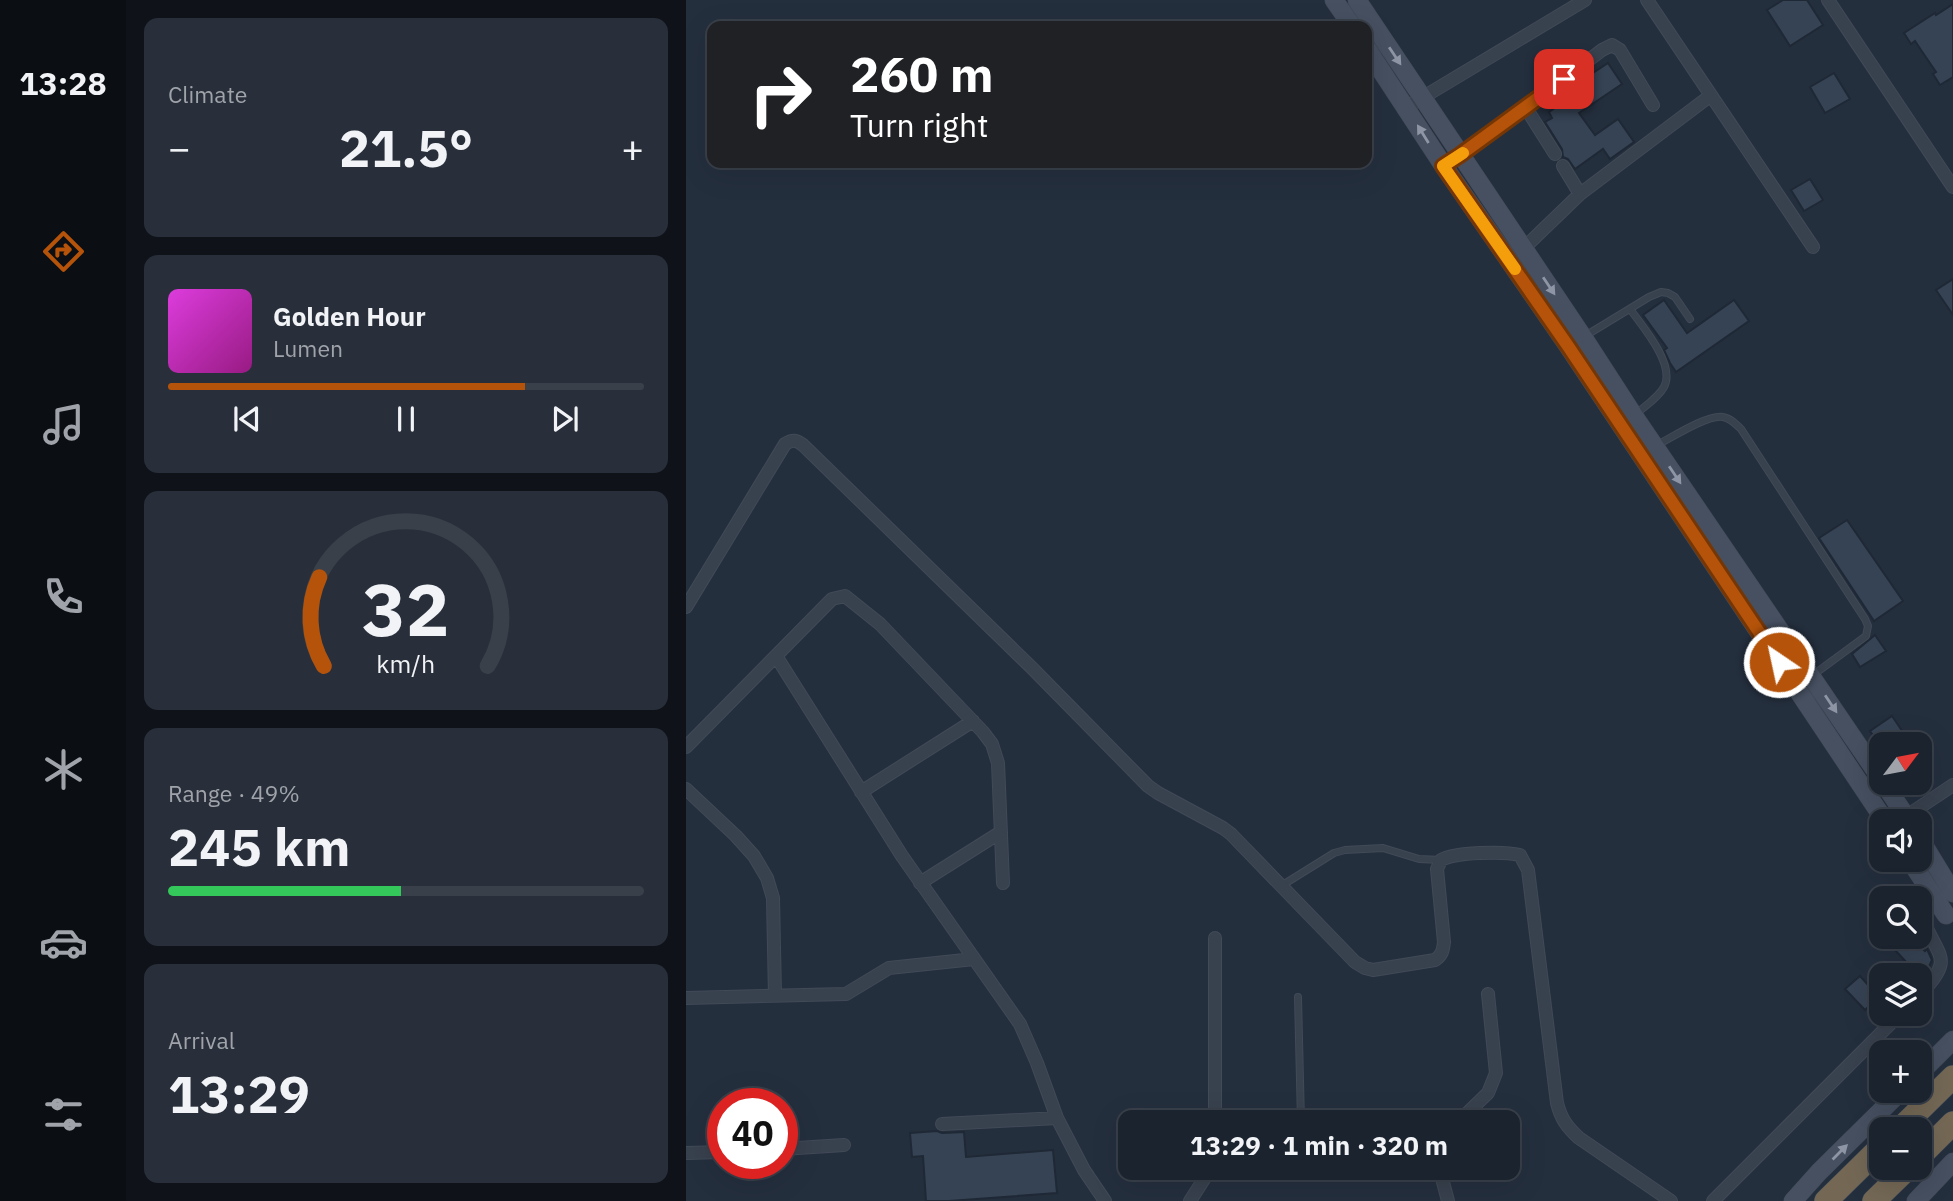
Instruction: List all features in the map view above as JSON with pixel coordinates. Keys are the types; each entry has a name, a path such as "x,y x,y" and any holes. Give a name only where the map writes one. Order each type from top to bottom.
{"highway":[{"path":"1912,1117 1953,1077"},
{"path":"1932,1144 1953,1123"},
{"path":"1826,1201 1869,1159"},
{"path":"1874,1201 1896,1180"}],"street":[{"path":"1334,0 1349,21"},
{"path":"1357,0 1371,21"},
{"path":"1407,108 1586,0"},
{"path":"1647,0 1813,247"},
{"path":"1828,0 1953,187"},
{"path":"1372,22 1523,249 1576,341 1877,809"},
{"path":"1443,166 1602,50 1612,46 1620,50 1653,105"},
{"path":"1372,56 1443,166 1634,416 1869,762"},
{"path":"1523,249 1580,194 1710,96"},
{"path":"1526,108 1555,154"},
{"path":"1563,166 1580,194"},
{"path":"686,607 785,444 796,440 1032,668 1147,786 1223,828 1355,962 1365,968 1379,970 1435,960 1440,956 1444,942 1437,869 1441,860 1453,856 1507,852 1520,855 1528,870 1560,1117 1579,1138 1671,1201"},
{"path":"686,747 832,599 845,596 880,624 992,744 998,762 1003,883"},
{"path":"776,656 920,883 1020,1024 1057,1118 1084,1170 1105,1201"},
{"path":"861,792 972,721"},
{"path":"1918,809 1953,785"},
{"path":"686,789 736,836 754,856 767,877 774,898 775,996"},
{"path":"920,883 1001,832"},
{"path":"1932,858 1953,892"},
{"path":"1932,894 1946,915"},
{"path":"1932,935 1943,955 1941,969 1932,983"},
{"path":"1214,938 1215,1110"},
{"path":"686,998 846,994 889,968 974,959"},
{"path":"1470,1110 1488,1093 1496,1073 1488,994"},
{"path":"1713,1201 1888,1026"},
{"path":"1932,1061 1953,1040"},
{"path":"1793,1201 1889,1103"},
{"path":"942,1124 1057,1118"},
{"path":"798,1148 844,1145"},
{"path":"686,1153 707,1152"},
{"path":"1916,1201 1952,1166"},
{"path":"1190,1201 1205,1180"},
{"path":"1442,1180 1448,1201"}],"lane":[{"path":"1576,341 1661,292 1675,297 1690,319"},
{"path":"1630,309 1655,345 1667,375 1664,388 1634,416"},
{"path":"1655,446 1721,416 1741,429 1866,619 1866,636 1812,676"},
{"path":"1281,886 1345,849 1383,848 1419,859 1441,860"},
{"path":"1298,997 1301,1110"}],"building":[{"path":"1783,0 1807,0 1823,25 1790,46 1767,10"},
{"path":"1953,4 1953,77 1940,85 1933,74 1936,72 1915,41 1911,44 1904,33"},
{"path":"1608,63 1622,84 1579,113 1595,135 1618,119 1634,142 1610,159 1603,149 1575,169 1568,159 1563,157 1562,149 1545,122 1552,118 1549,112 1559,105 1555,98"},
{"path":"1834,73 1850,99 1825,113 1810,87"},
{"path":"1810,179 1823,200 1804,211 1791,190"},
{"path":"1953,279 1953,315 1936,290"},
{"path":"1664,300 1687,333 1734,300 1749,321 1676,372 1664,350 1667,348 1643,315"},
{"path":"1847,520 1903,601 1874,621 1819,538"},
{"path":"1875,635 1886,651 1860,667 1852,654"},
{"path":"1892,716 1903,732 1871,732"},
{"path":"1894,949 1927,949 1932,960 1931,963 1907,963"},
{"path":"1860,976 1869,986 1869,1006 1865,1010 1845,989"},
{"path":"964,1132 966,1157 1053,1150 1057,1193 926,1201 923,1156 912,1157 910,1133"}],"slow traffic":[{"path":"1463,153 1443,166 1515,269"}],"route":[{"path":"1564,79 1443,166 1568,346 1779,662"}]}
